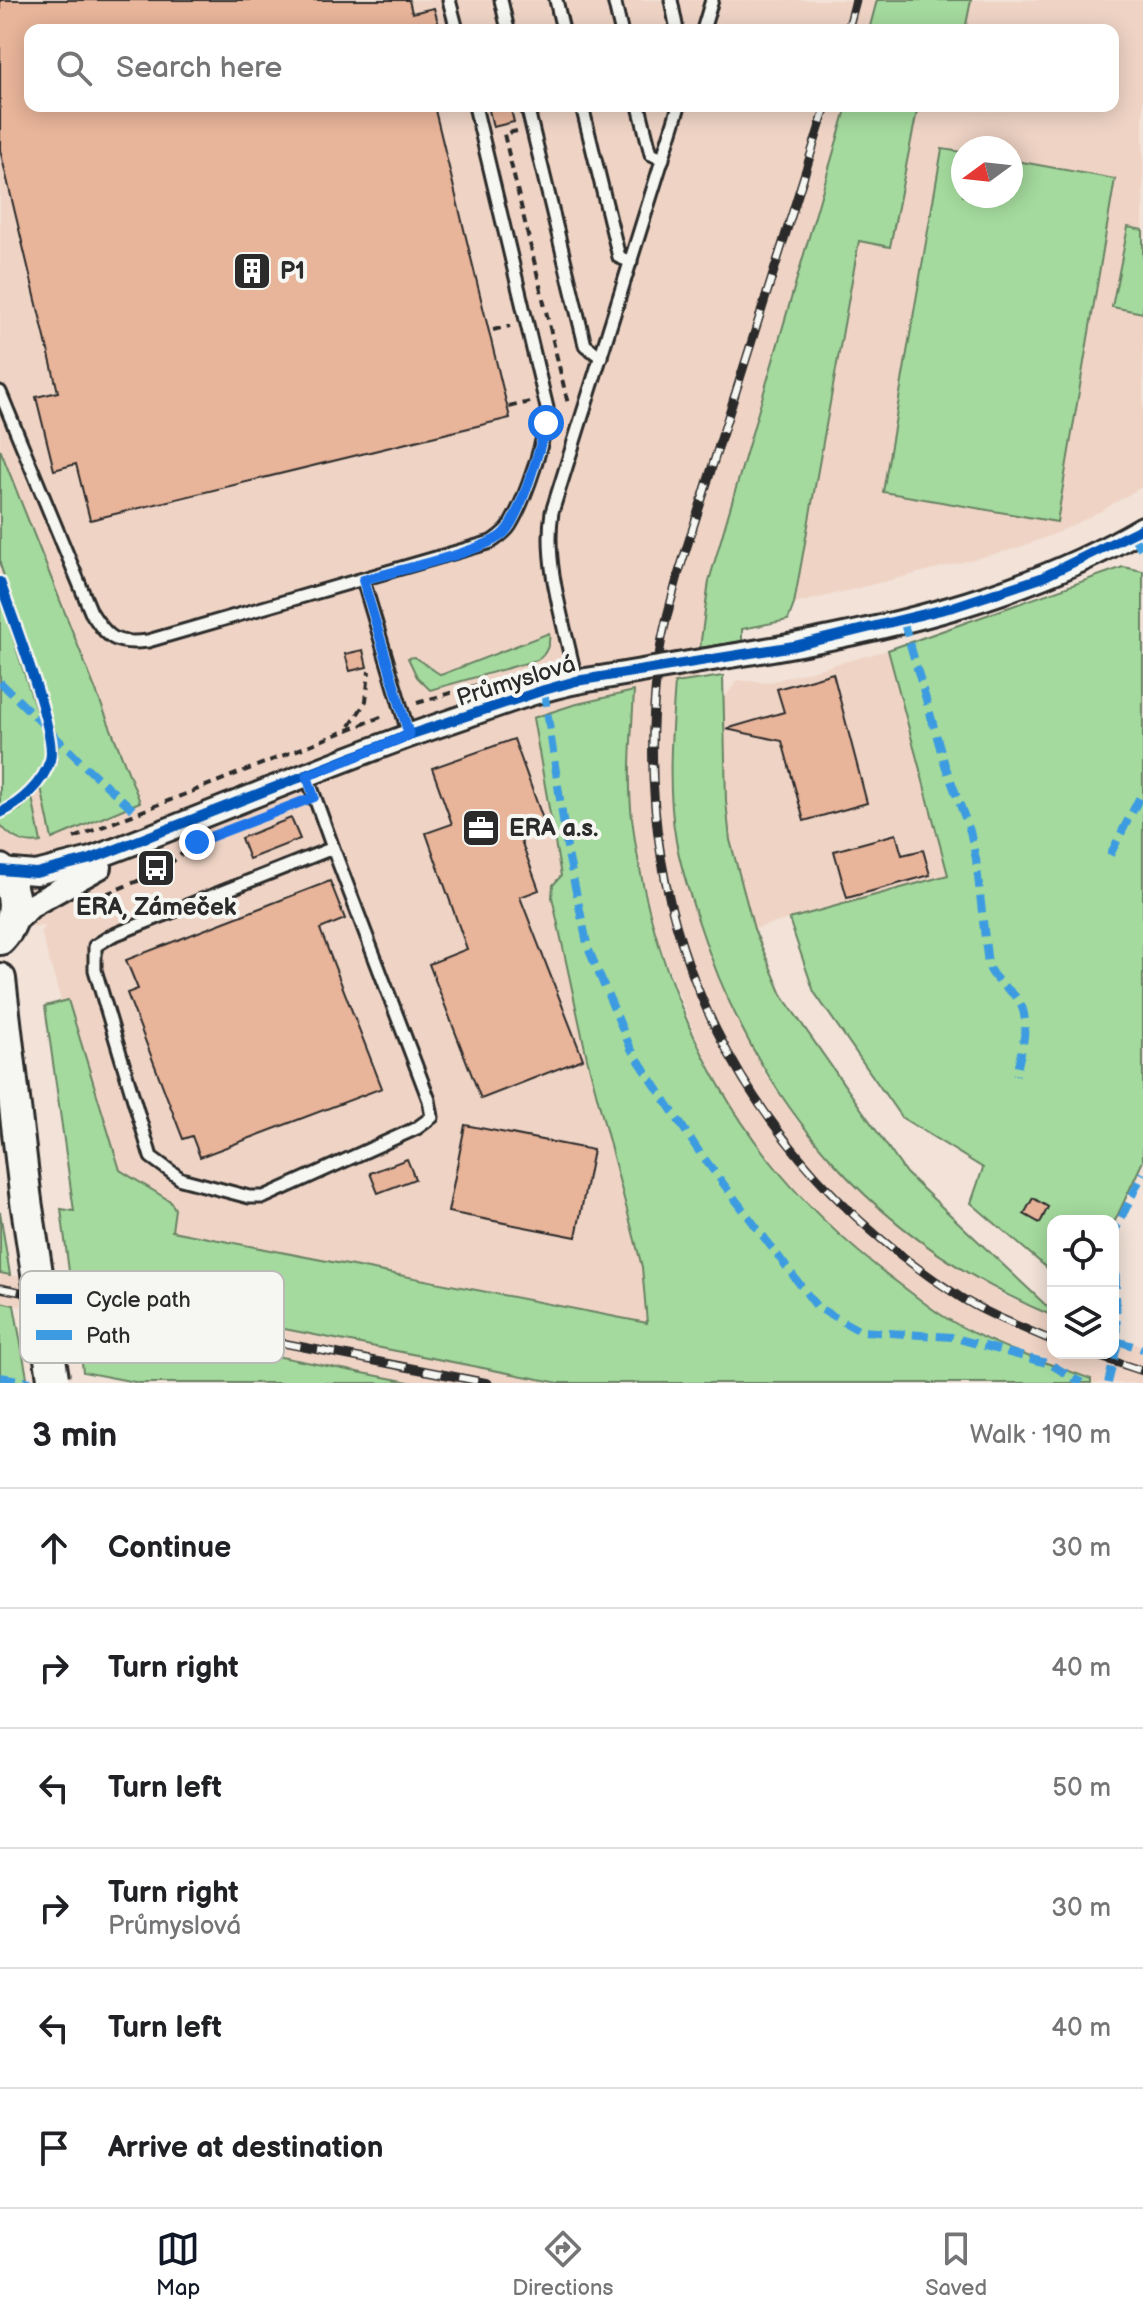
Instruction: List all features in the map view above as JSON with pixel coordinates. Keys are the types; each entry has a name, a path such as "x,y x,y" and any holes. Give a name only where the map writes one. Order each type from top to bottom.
{"main road":[{"name":"Průmyslová","path":"0,870 13,892 14,910 4,933"},
{"path":"0,979 37,1271"},
{"path":"0,1073 26,1201"}],"street":[{"name":"Průmyslová","path":"0,870 23,874 53,871 217,812 409,735 576,681 794,646 966,604 1065,568 1143,528"},
{"name":"Průmyslová","path":"4,933 22,913 58,889 147,843 217,812"}],"lane":[{"path":"449,0 455,24"},
{"path":"501,0 507,24"},
{"path":"556,0 562,24"},
{"path":"614,0 620,24"},
{"path":"671,0 676,24"},
{"path":"705,24 712,0"},
{"path":"0,392 91,612 114,640 130,643 148,641 472,549 501,535 518,508 546,423 544,389 476,112"},
{"path":"528,112 585,345 601,357"},
{"path":"583,112 619,257 631,262"},
{"path":"640,112 651,154 663,159"},
{"path":"576,681 551,562 549,530 552,512 677,112"},
{"path":"363,580 409,735"},
{"path":"307,776 429,1100 432,1117 417,1128 264,1197 249,1197 181,1179 151,1157 95,970 95,946 111,936 333,848"}],"path":[{"path":"63,843 349,728 366,701 369,671"},
{"path":"91,900 160,872 197,842"}],"shaded area":[{"path":"0,0 877,0 871,24 24,24 24,112 845,112 709,581 694,698 725,697 738,680 766,683 888,650 948,875 706,942 720,983 764,1072 798,1122 839,1168 892,1220 1004,1296 1047,1314 1047,1359 1119,1359 1119,1339 1143,1346 1143,1383 1091,1383 1091,1379 1013,1350 946,1318 870,1262 803,1200 734,1112 699,1045 663,954 642,1267 647,1323 75,1212 45,1006 61,1001 41,932 45,926 0,928"},
{"path":"971,0 1143,0 1143,486 1057,533 1015,549 794,604 859,240 890,247 917,112 1119,112 1119,24 966,24"},
{"path":"0,1273 20,1277 20,1306 0,1302"},
{"path":"284,1329 559,1383 414,1383 284,1358"}],"green space":[{"path":"877,0 971,0 966,24 871,24"},
{"path":"845,112 917,112 890,247 859,241 794,604 788,620 742,629 742,641 700,648 709,581"},
{"path":"942,149 951,150 951,208 1023,208 1023,162 1115,179 1057,522 883,492"},
{"path":"1128,227 1143,230 1143,313 1112,307"},
{"path":"0,449 140,802 52,839 41,787 57,761 58,740 0,564"},
{"path":"1123,567 1143,571 1143,1161 1118,1215 1047,1215 1047,1268 971,1203 983,1168 901,1117 814,992 789,919 948,875 888,650"},
{"path":"0,598 48,747 32,783 17,798 0,807"},
{"path":"549,633 547,648 537,660 430,690 417,677 408,658 414,657 441,675"},
{"path":"723,676 730,840 754,929 783,997 906,1173 1047,1306 1047,1313 989,1285 931,1249 878,1207 831,1160 790,1108 754,1051 724,989 696,913 678,851 671,802 675,683"},
{"path":"634,691 630,754 632,818 639,863 661,953 695,1039 717,1081 767,1157 830,1226 924,1303 981,1336 1091,1379 1091,1383 559,1383 284,1329 284,1271 69,1271 61,1209 74,1211 45,1006 68,1000 120,1170 170,1201 175,1209 172,1231 647,1323 642,1267 587,1058 552,897 553,885 561,876 533,718"},
{"path":"32,797 41,842 18,839 0,824 0,817 20,810"},
{"path":"0,1212 10,1275 0,1273"},
{"path":"0,1302 14,1305 20,1338 20,1363 24,1363 28,1383 0,1383"},
{"path":"284,1358 414,1383 140,1383 83,1372 82,1363 284,1363"}],"building":[{"name":"P1","path":"0,0 409,0 412,13 434,8 438,24 24,24 24,112 435,112 510,418 90,520 76,464 54,470 36,397 58,392 0,150"},
{"path":"489,112 512,112 514,122 493,127"},
{"path":"363,650 367,667 350,671 345,654"},
{"path":"833,673 867,803 804,821 782,741 726,729 784,712 777,689"},
{"path":"514,739 545,825 519,835 539,890 520,897 583,1059 481,1099 429,964 467,949 426,833 452,824 432,768"},
{"path":"291,818 300,839 249,859 241,838"},
{"path":"896,834 902,855 923,850 930,875 847,898 834,851"},
{"path":"330,881 345,919 320,929 382,1088 200,1157 192,1136 183,1139 127,993 138,989 126,960"},
{"path":"465,1125 593,1150 576,1237 448,1212"},
{"path":"407,1159 415,1179 378,1193 370,1173"},
{"path":"1033,1198 1048,1207 1040,1223 1024,1214"}],"railway":[{"path":"850,24 856,0"},
{"path":"824,112 679,572 663,634 657,672 653,767 661,859 683,946 716,1029 761,1106 817,1177 883,1241 960,1297 1047,1338"},
{"path":"0,1288 20,1292"},
{"path":"284,1343 488,1383"},
{"path":"1106,1359 1143,1371"}],"marked path":[{"path":"1132,535 1143,551"},
{"path":"903,620 945,765 970,831 988,965 995,978 1020,1002 1023,1011 1025,1032 1016,1075"},
{"path":"0,682 137,813"},
{"path":"544,690 568,854 588,948 631,1049 700,1153 817,1307 860,1331 952,1337 1050,1364 1082,1383"},
{"path":"1110,855 1143,791"},
{"path":"1108,1383 1117,1347 1115,1231 1143,1173"},
{"path":"1119,1342 1143,1349"},
{"path":"0,1377 31,1382"}],"cycle path":[{"path":"0,870 36,873 91,859 409,735 576,681 794,646 953,607 1041,578 1143,528"},
{"path":"0,582 41,701 51,746 50,760 37,784 16,804 0,813"}],"place":[{"name":"P1","path":"252,271"},
{"name":"ERA a.s.","path":"481,828"},
{"name":"ERA, Zámeček","path":"156,868"}],"route":[{"path":"197,842 314,797 307,776 409,735 363,580 472,549 501,535 509,527 518,508 546,423"}]}
